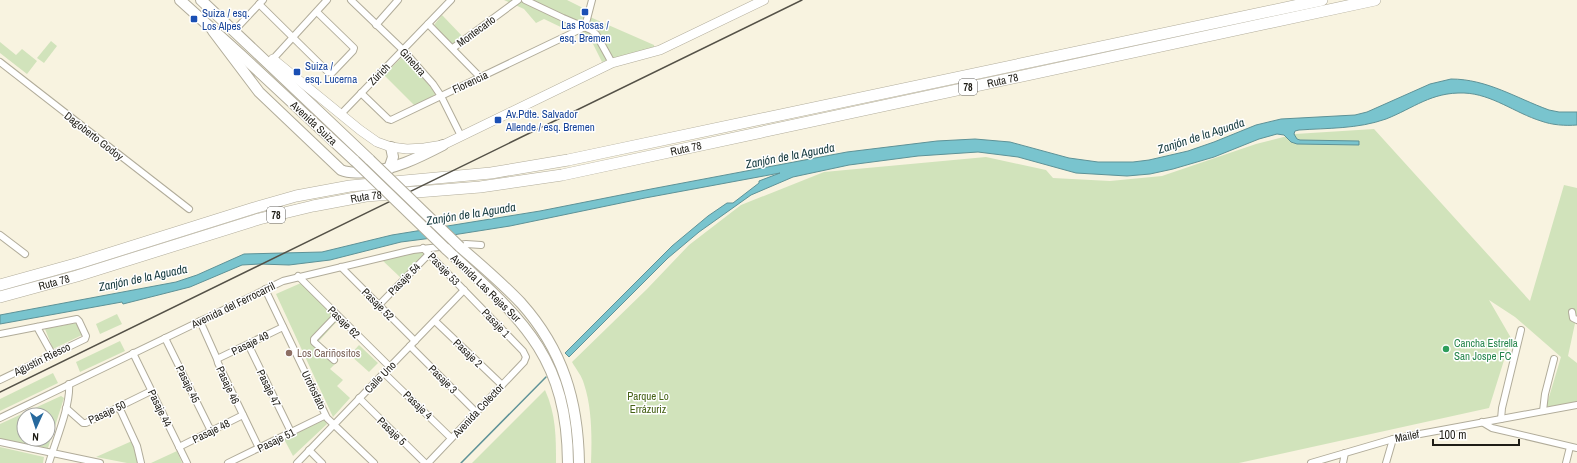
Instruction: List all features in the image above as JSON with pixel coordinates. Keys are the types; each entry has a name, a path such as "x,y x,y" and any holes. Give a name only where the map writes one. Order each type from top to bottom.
{"highway":[{"name":"Ruta 78","path":"0,285 110,254 254,208 317,192 374,183 491,173 568,160 1322,0"},
{"name":"Ruta 78","path":"0,297 84,274 259,219 313,206 366,196 480,187 562,175 1375,0"}],"main road":[{"name":"Avenida Suiza","path":"180,0 355,161 445,248"},
{"name":"Avenida Suiza","path":"201,0 460,247"},
{"name":"Avenida Suiza","path":"273,59 372,138 391,147 414,149 443,145 612,63 660,50 764,0"},
{"path":"213,31 259,92 337,167 344,171 352,173 389,169 402,165 443,145"},
{"path":"252,49 273,59"},
{"path":"389,169 393,157 391,147"},
{"name":"Avenida Las Rejas Sur","path":"460,247 521,304 544,333 556,354 567,380 574,407 578,434 579,463"},
{"name":"Avenida Las Rejas Sur","path":"445,248 516,316 542,353 556,385 563,408 567,433 568,463"}],"street":[{"path":"273,59 327,0"},
{"name":"Ginebra","path":"351,0 403,50 433,84 441,96 461,136"},
{"path":"376,25 398,0"},
{"name":"Zúrich","path":"341,114 451,0"},
{"name":"Montecarlo","path":"453,48 518,0"},
{"path":"525,0 570,22 585,27 596,34 612,63"},
{"path":"585,27 592,0"},
{"path":"234,31 261,2 293,38 329,73 333,72 353,51 354,48 317,12"},
{"path":"428,24 480,77"},
{"name":"Florencia","path":"362,93 390,120 585,27"},
{"name":"Dagoberto Godoy","path":"0,62 189,209"},
{"path":"0,235 25,254"},
{"name":"Avenida del Ferrocarril","path":"0,418 265,289 298,276 423,248 466,244 481,245"},
{"name":"Pasaje 53","path":"423,248 464,290"},
{"name":"Pasaje 54","path":"379,305 429,254"},
{"name":"Pasaje 52","path":"341,267 415,341"},
{"name":"Pasaje 62","path":"298,276 390,367"},
{"name":"Urofosfato","path":"265,289 326,415 334,425 374,463"},
{"name":"Calle Uno","path":"296,463 464,290"},
{"name":"Pasaje 1","path":"464,290 526,357"},
{"path":"1572,312 1572,316 1577,320"},
{"path":"334,360 314,342 314,339 338,315"},
{"name":"Agustín Riesco","path":"0,380 85,339 86,336 79,321 76,319 37,327"},
{"name":"Pasaje 2","path":"435,320 502,385"},
{"name":"Pasaje 46","path":"200,321 218,363 259,448"},
{"path":"0,334 37,327 52,354"},
{"name":"Pasaje 49","path":"217,358 283,327"},
{"path":"1501,419 1502,408 1521,330"},
{"name":"Pasaje 45","path":"165,338 211,431"},
{"name":"Pasaje 47","path":"248,344 291,432"},
{"name":"Pasaje 3","path":"410,346 476,412"},
{"name":"Pasaje 44","path":"133,354 187,463"},
{"name":"Avenida Colector","path":"426,463 524,362 526,357"},
{"path":"1543,411 1545,394 1554,358"},
{"name":"Pasaje 4","path":"384,373 451,438"},
{"path":"49,463 66,408 69,395 69,384"},
{"name":"Pasaje 50","path":"66,408 83,423 86,423 151,391"},
{"name":"Pasaje 5","path":"359,398 426,463"},
{"name":"Mailef","path":"1310,463 1392,439 1577,405"},
{"path":"119,407 137,446 141,463"},
{"name":"Pasaje 48","path":"179,447 243,415"},
{"name":"Pasaje 51","path":"228,463 324,416"},
{"path":"1482,422 1492,428 1577,448"},
{"path":"1386,463 1392,439"},
{"path":"0,442 97,463"},
{"path":"1566,463 1570,446"},
{"path":"309,450 322,463"},
{"path":"1343,463 1345,453"}],"green space":[{"path":"504,0 567,0 591,12 590,17 654,45 654,47 602,62 592,42 544,19 536,23 524,9"},
{"path":"442,15 464,38 453,46 434,25"},
{"path":"51,41 57,46 44,63 37,58"},
{"path":"0,42 16,55 22,49 37,61 27,74 0,53"},
{"path":"404,55 436,94 415,106 384,75"},
{"name":"Parque Lo Errázuriz","path":"1374,129 1530,301 1564,185 1577,188 1577,314 1568,356 1577,363 1577,402 1546,407 1561,357 1515,317 1489,300 1511,338 1489,408 1239,463 591,463 589,403 583,381 572,362 647,289 689,245 741,205 824,172 986,157 1046,170 1053,178 1110,181 1162,176 1256,144 1295,134"},
{"path":"423,250 427,254 401,278 381,259"},
{"path":"301,283 339,319 318,342 338,361 330,369 343,380 337,386 350,398 333,417 276,294"},
{"path":"117,314 122,324 100,334 96,324"},
{"path":"76,323 82,335 53,349 45,329"},
{"path":"120,341 125,351 80,372 76,362"},
{"path":"359,345 378,363 369,372 350,355"},
{"path":"53,373 58,383 0,411 0,399"},
{"path":"545,390 549,399 553,417 556,463 472,463"},
{"path":"61,396 64,398 56,423 56,407 37,407"},
{"path":"16,417 16,442 0,439 0,424"},
{"path":"323,418 327,424 293,456 284,439"},
{"path":"132,441 137,451 139,463 127,463 96,457"},
{"path":"0,447 44,457 43,463 0,463"},
{"path":"177,451 182,463 151,463"}],"water":[{"path":"1451,79 1477,82 1501,90 1549,110 1559,112 1577,112 1577,125 1559,125 1545,122 1531,118 1494,100 1474,94 1452,93 1432,98 1396,115 1365,125 1343,128 1299,130 1295,131 1294,134 1297,139 1300,140 1359,141 1359,145 1297,144 1291,142 1284,135 1277,134 1259,139 1214,157 1150,174 1127,176 1076,173 1018,157 978,152 918,156 849,165 793,177 751,195 699,232 668,258 569,357 565,353 672,246 708,216 727,203 733,203 759,183 759,181 780,173 645,198 510,226 401,242 330,260 289,265 242,265 190,287 123,304 122,302 0,324 0,315 176,282 197,275 244,254 322,252 392,235 540,211 847,152 937,141 975,139 1010,142 1069,158 1098,162 1133,162 1149,160 1188,151 1256,125 1281,119 1355,115 1367,112 1430,84"}],"waterway":[{"path":"461,463 546,377"}],"railway":[{"path":"0,392 802,0"}],"place":[{"name":"Las Rosas / esq. Bremen","path":"585,12"},
{"name":"Suiza / esq. Los Alpes","path":"194,19"},
{"name":"Suiza / esq. Lucerna","path":"297,72"},
{"name":"Av.Pdte. Salvador Allende / esq. Bremen","path":"498,120"},
{"name":"Cancha Estrella San Jospe FC","path":"1446,349"},
{"name":"Los Cariñositos","path":"289,353"}],"water label":[{"name":"Zanjón de la Aguada","path":"1201,136"},
{"name":"Zanjón de la Aguada","path":"790,156"},
{"name":"Zanjón de la Aguada","path":"471,214"},
{"name":"Zanjón de la Aguada","path":"143,278"}]}
